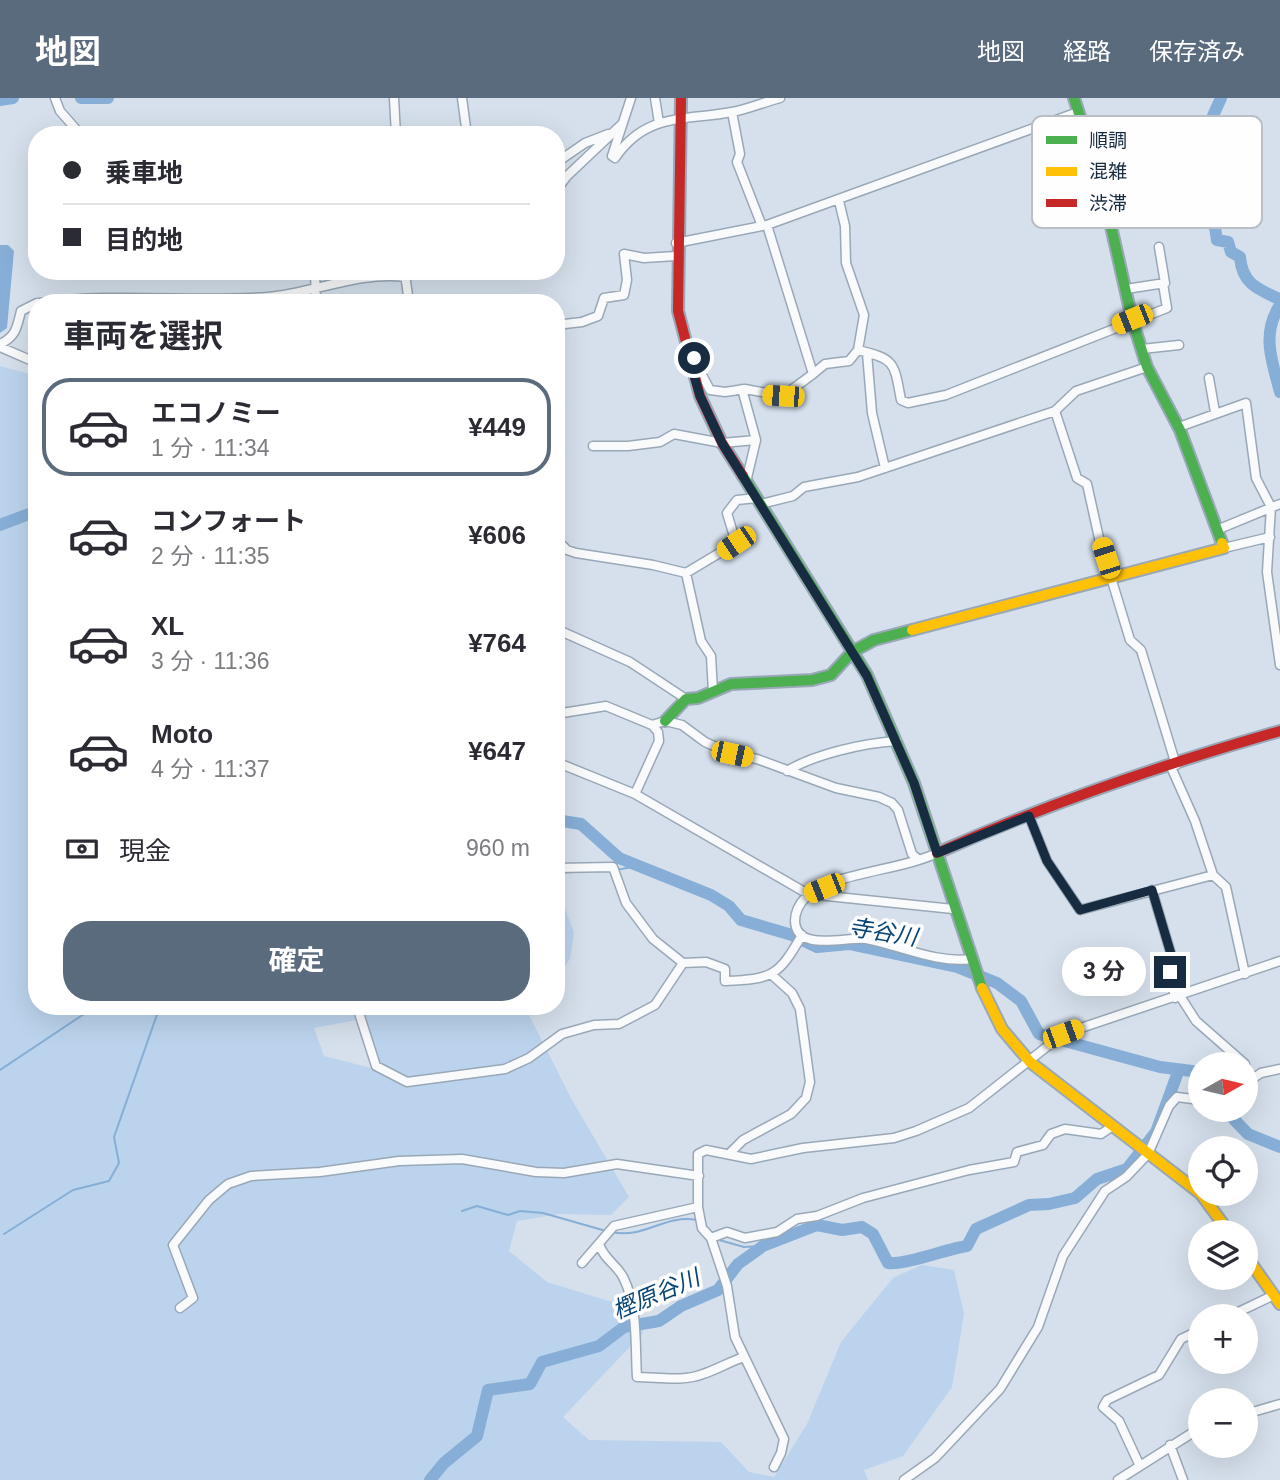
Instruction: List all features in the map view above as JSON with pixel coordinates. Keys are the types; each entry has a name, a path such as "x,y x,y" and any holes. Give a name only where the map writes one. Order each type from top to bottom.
{"street":[{"path":"394,98 396,126"},
{"path":"462,98 466,126"},
{"path":"631,98 612,156 615,158 632,137 659,123 732,112 776,99"},
{"path":"654,98 659,123"},
{"path":"681,98 676,243 678,312 700,396 722,443 867,676 897,741 972,963 1002,1029 1030,1062 1201,1194 1220,1220"},
{"path":"1074,98 1078,116"},
{"path":"55,99 60,111 73,126"},
{"path":"732,112 740,154 737,162 764,226 813,374"},
{"path":"1066,116 1077,112"},
{"path":"565,157 624,124"},
{"path":"676,243 764,226 1032,129"},
{"path":"565,179 608,134"},
{"path":"688,355 694,358 710,390 725,392 742,389 783,396 825,364 849,361 858,351 864,315 846,263 845,226 839,201"},
{"path":"1112,228 1132,319 1147,367 1179,427 1202,495 1219,529 1224,548"},
{"path":"858,351 890,359 901,400 908,404 946,395 1167,307 1163,284 1166,283 1159,247"},
{"path":"565,324 598,316 604,298 624,295 627,289 624,254 676,256"},
{"path":"315,280 315,294"},
{"path":"278,294 360,280"},
{"path":"1126,289 1163,284"},
{"path":"0,345 10,340 16,332 21,311 28,308"},
{"path":"0,345 28,359"},
{"path":"1142,349 1179,345"},
{"path":"867,353 872,413 885,468"},
{"path":"565,549 686,573 736,543 727,513 737,500 759,501 793,496 804,487 858,477 1055,411 1076,391 1147,367"},
{"path":"1209,378 1214,412"},
{"path":"742,389 756,440 746,482"},
{"path":"1179,427 1214,412 1246,403 1255,478 1270,507 1267,572 1280,665"},
{"path":"1055,411 1077,478 1087,484 1130,640 1141,650 1173,766 1213,874 1226,887 1245,974"},
{"path":"593,446 660,442 674,434 722,443 756,440"},
{"path":"1219,529 1280,504"},
{"path":"652,725 665,721 687,699 731,684 812,680 831,675 852,652 874,640 1270,537"},
{"path":"686,573 701,641 711,656 713,692"},
{"path":"565,633 630,662 687,699"},
{"path":"565,713 606,706 652,725 658,732 659,741 635,794"},
{"path":"665,721 682,725 705,742 732,754 892,803 898,810 912,854 918,859"},
{"path":"800,939 795,923 797,907 808,894 866,872 900,867 1029,816 1173,766 1202,753 1280,731"},
{"path":"787,771 803,761 867,745 897,741"},
{"path":"565,766 635,794 808,894 953,909"},
{"path":"1029,816 1047,861 1080,910 1213,874"},
{"path":"565,868 614,870 626,903 653,939 672,958 683,963 706,962 725,969 725,981 762,979 772,975 800,939"},
{"path":"1152,890 1171,954 1170,972 1178,997 1196,1021 1231,1052"},
{"path":"800,939 820,942 865,939 972,963"},
{"path":"774,1467 784,1438 735,1337 715,1236 701,1224 698,1207 698,1154 706,1150 751,1158 774,1156 803,1149 894,1138 916,1131 969,1108 1063,1034 1280,961"},
{"path":"360,1015 376,1066 407,1082 505,1069 529,1058 562,1034 594,1025 619,1024 655,1005 683,963"},
{"path":"729,1154 743,1140 791,1114 806,1098 810,1082 800,1009 792,993 772,975"},
{"path":"1258,1075 1280,1069"},
{"path":"904,1480 935,1458 1000,1389 1038,1327 1063,1256 1105,1191 1126,1177 1177,1097 1188,1098"},
{"path":"715,1236 745,1238 777,1232 797,1219 817,1216 863,1198 969,1170 1014,1162 1017,1152 1043,1145 1051,1134 1065,1129 1101,1134 1113,1126"},
{"path":"180,1308 193,1298 173,1245 209,1200 228,1184 251,1176 399,1161 462,1159 536,1172 564,1173 617,1164 699,1176"},
{"path":"582,1263 607,1231 632,1220 698,1207"},
{"path":"599,1244 603,1255 623,1276 631,1297 637,1377 685,1378 703,1375 720,1364 744,1357"},
{"path":"1258,1273 1277,1299 1258,1306"},
{"path":"1139,1464 1119,1421 1103,1407 1107,1400 1159,1374 1181,1339 1188,1336"},
{"path":"1258,1410 1280,1404"},
{"path":"1118,1480 1188,1435"},
{"path":"1170,1445 1183,1480"}],"shaded area":[{"path":"0,245 8,245 14,251 7,328 0,333"},
{"path":"0,366 28,374 28,1015 529,1015 572,1100 629,1197 611,1215 559,1214 517,1221 509,1251 547,1282 638,1310 643,1333 563,1417 589,1440 721,1442 749,1472 774,1477 807,1424 841,1342 893,1278 922,1265 954,1270 964,1314 952,1387 903,1456 864,1470 868,1480 0,1480","holes":["357,1020 371,1068 324,1056 314,1028"]},
{"path":"565,909 574,932 570,959 565,966"}],"waterway":[{"path":"0,100 13,98"},
{"path":"81,98 108,98"},
{"path":"1213,116 1221,98"},
{"path":"1215,228 1217,240 1228,242 1231,252 1240,257 1247,279 1279,299"},
{"path":"1280,305 1274,316 1270,337 1271,358 1280,392"},
{"name":"寺谷川","path":"0,525 28,514"},
{"name":"寺谷川","path":"565,821 581,824 619,858 711,895 729,906 741,920 792,935 817,947 849,944 957,967 997,983 1021,1001 1039,1034 1160,1067 1188,1070"},
{"path":"616,870 638,866"},
{"path":"588,871 607,871"},
{"path":"565,872 572,872"},
{"path":"0,1070 82,1015"},
{"path":"4,1234 73,1190 109,1181 119,1163 114,1137 157,1015"},
{"name":"樫原谷川","path":"430,1480 444,1463 477,1436 488,1390 530,1384 542,1362 599,1346 624,1327 659,1321 681,1306 718,1290 738,1264 763,1246 817,1225 842,1230 862,1227 873,1234 888,1263 905,1262 967,1246 976,1229 1029,1205 1075,1198 1097,1179 1127,1169 1156,1132 1178,1072"},
{"name":"寺谷川","path":"1236,1122 1248,1134 1280,1147"},
{"path":"462,1211 477,1206 508,1215 520,1211 543,1213 606,1231"},
{"path":"611,1232 635,1232 675,1220 697,1220"},
{"path":"719,1240 744,1247 763,1246"}],"traffic: fast":[{"path":"1074,98 1080,116"},
{"path":"1111,228 1132,319 1147,367 1180,430 1222,543"},
{"path":"743,476 867,675 914,783 982,988"},
{"path":"665,721 686,699 698,698 731,684 812,680 831,675 852,652 874,640 912,630"}],"traffic: slow":[{"path":"912,630 1224,548 1222,543"},
{"path":"982,988 1002,1029 1030,1062 1201,1194 1220,1220"},
{"path":"1258,1273 1280,1304"}],"traffic: jam":[{"path":"681,98 678,311 700,396 722,443 743,476"},
{"path":"937,853 1106,786 1280,731"}],"route":[{"path":"694,358 688,355 700,396 722,443 867,676 901,750 937,853 986,831 1029,816 1047,861 1080,910 1152,890 1171,954 1170,972"}]}
